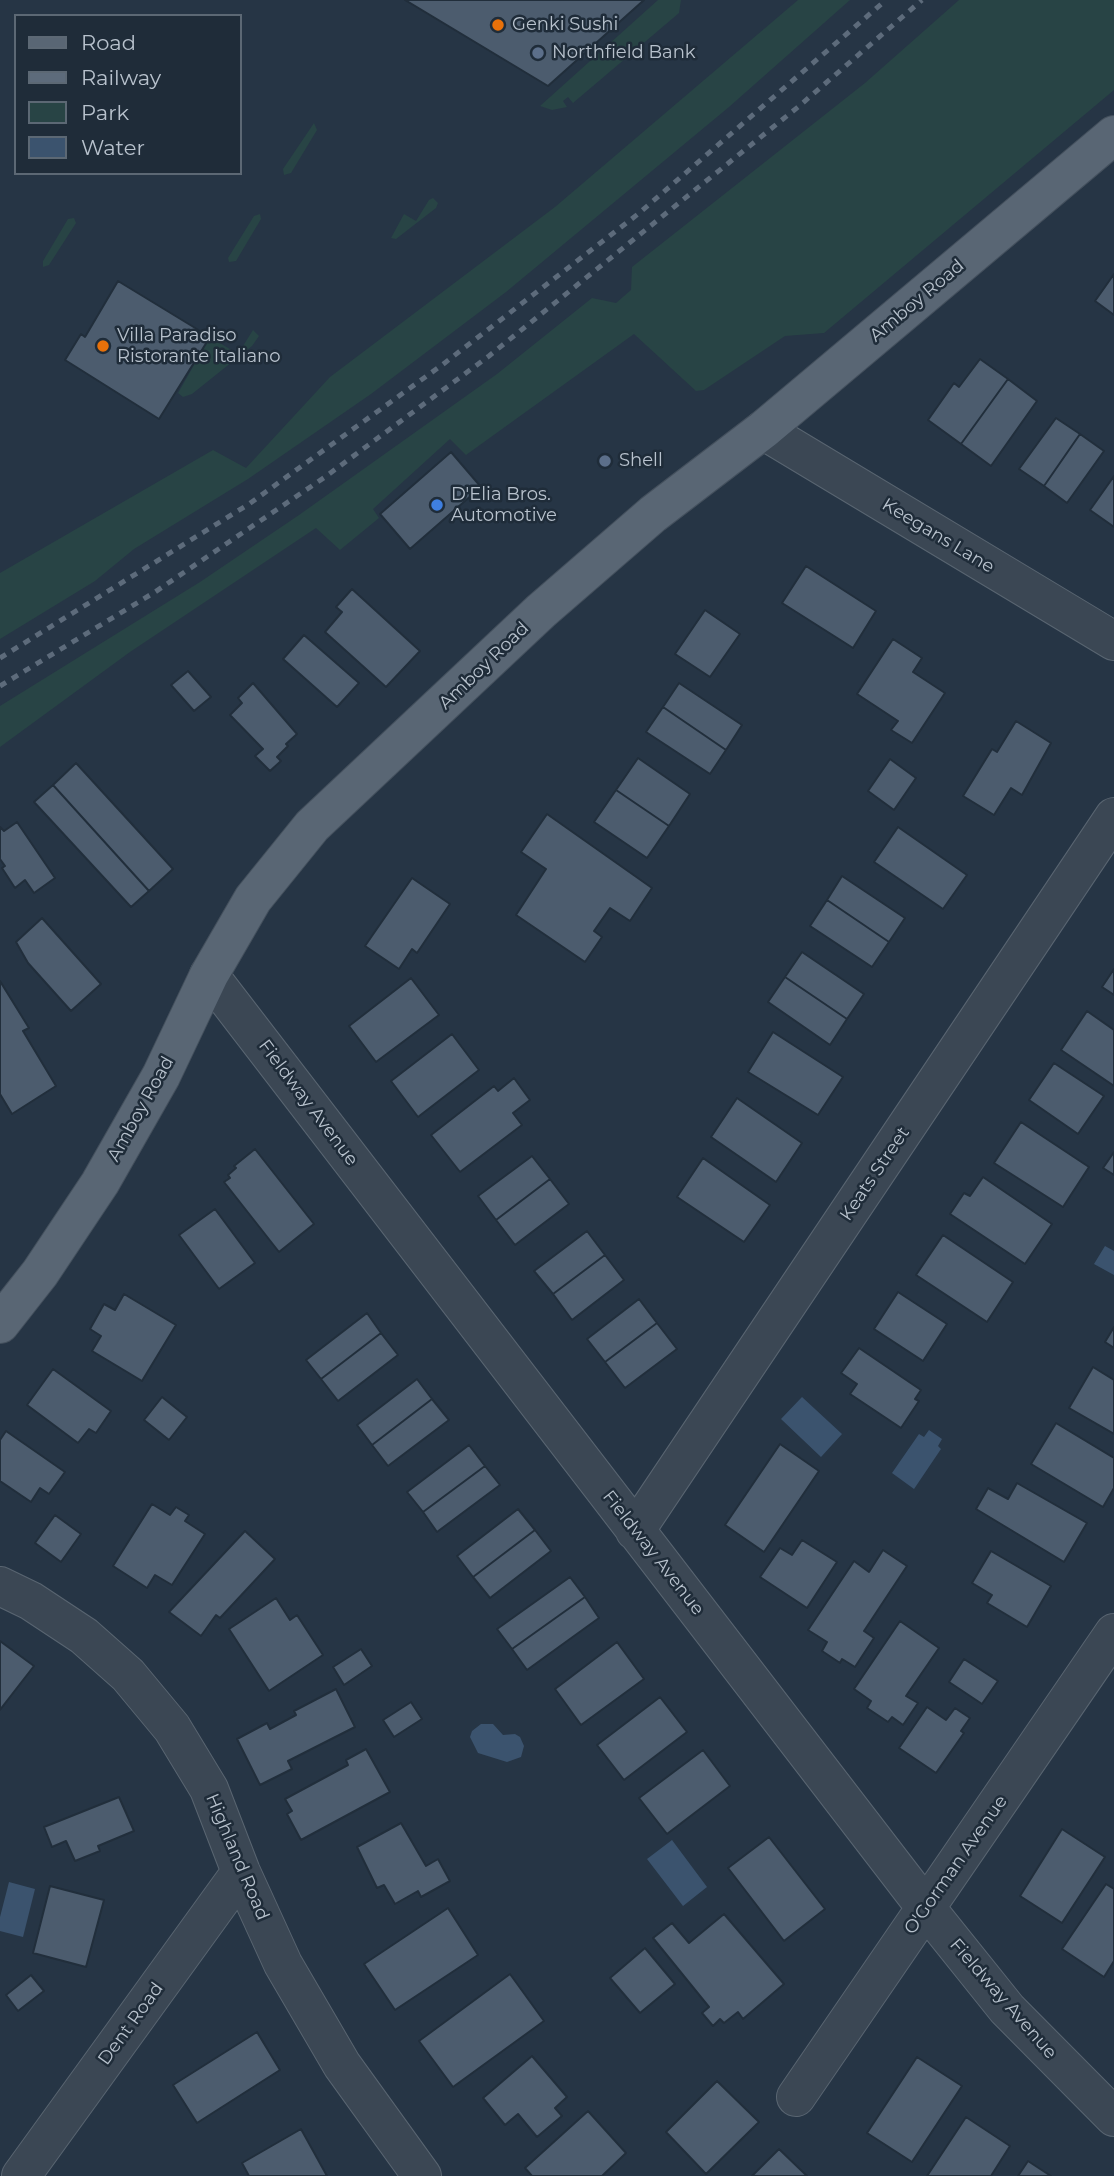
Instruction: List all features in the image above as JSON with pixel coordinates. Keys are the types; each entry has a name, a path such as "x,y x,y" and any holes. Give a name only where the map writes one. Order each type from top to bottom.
{"main road":[{"name":"Amboy Road","path":"0,1324 40,1273 100,1183 161,1076 209,975 253,900 312,826 541,611 653,514 763,430 1114,135"}],"street":[{"name":"Keegans Lane","path":"763,430 1114,641"},
{"name":"Keats Street","path":"635,1531 1114,817"},
{"name":"Fieldway Avenue","path":"209,975 926,1908 1007,2009 1114,2117"},
{"name":"Highland Road","path":"0,1586 31,1601 84,1636 128,1675 172,1728 209,1789 241,1872 283,1964 342,2065 422,2176"},
{"name":"O'Gorman Avenue","path":"796,2097 1114,1633"},
{"name":"Dent Road","path":"21,2176 241,1872"}],"green space":[{"path":"658,0 681,0 679,13 573,103 568,97 563,101 567,107 552,110 540,106"},
{"path":"798,0 850,0 729,107 506,292 371,394 248,479 134,549 95,581 0,639 0,573 213,450 246,468 330,377 555,207"},
{"path":"959,0 1114,0 1114,90 824,333 785,336 704,390 696,391 634,334 466,455 450,439 373,509 379,518 340,550 316,528 130,652 0,747 0,706 200,582 299,515 497,374 592,298 616,303 631,290 632,267 865,83"},
{"path":"314,123 317,130 291,173 284,175 283,169"},
{"path":"433,198 438,203 436,208 396,239 391,238 404,214 416,221"},
{"path":"260,214 261,219 236,261 229,262 228,258 254,216"},
{"path":"74,218 76,223 49,265 43,267 43,261 68,219"},
{"path":"253,330 259,336 252,346 192,394 183,397 178,393 210,337 238,354"}],"water":[{"path":"1105,1246 1114,1251 1114,1275 1094,1264"},
{"path":"802,1397 842,1434 821,1457 781,1419"},
{"path":"929,1430 942,1439 938,1446 941,1449 914,1489 892,1473 919,1434 924,1437"},
{"path":"481,1724 493,1724 503,1735 515,1734 520,1737 524,1746 521,1757 507,1762 478,1753 470,1737 472,1731"},
{"path":"672,1840 707,1887 683,1906 647,1859"},
{"path":"9,1882 35,1889 23,1937 0,1931 0,1917"}],"building":[{"path":"405,0 644,0 548,86"},
{"path":"1114,274 1114,315 1095,301"},
{"path":"118,281 210,337 159,419 65,360 81,334 85,337"},
{"path":"980,359 1008,379 961,444 928,420 954,383 959,387"},
{"path":"1008,379 1037,401 991,466 961,444"},
{"path":"1056,418 1080,434 1044,486 1019,469"},
{"path":"1080,434 1104,451 1067,503 1044,486"},
{"path":"451,452 481,487 410,549 380,514"},
{"path":"1114,476 1114,527 1090,510"},
{"path":"806,566 876,611 853,648 782,603"},
{"path":"352,589 420,651 386,687 325,632 342,612 336,607"},
{"path":"705,610 740,634 710,677 675,654"},
{"path":"304,635 359,683 337,707 283,659"},
{"path":"893,639 922,658 913,672 945,693 912,743 891,730 898,721 857,694"},
{"path":"188,671 211,697 194,711 171,685"},
{"path":"253,683 297,734 277,757 281,761 270,771 255,756 263,749 230,715 242,703 238,698"},
{"path":"679,683 742,725 726,750 663,707"},
{"path":"663,707 726,750 710,774 646,732"},
{"path":"1016,721 1051,743 1022,795 1011,788 994,815 963,796 992,749 997,752"},
{"path":"638,758 690,794 669,826 616,790"},
{"path":"890,759 916,778 894,810 868,791"},
{"path":"76,763 173,869 149,891 53,785"},
{"path":"53,785 149,891 131,907 34,802"},
{"path":"616,790 669,826 647,858 594,822"},
{"path":"547,814 652,888 630,921 610,908 594,931 602,937 585,962 516,915 546,869 521,852"},
{"path":"17,822 55,878 34,893 25,880 15,888 2,868 5,866 0,859 0,827 4,831"},
{"path":"898,827 967,875 943,909 874,862"},
{"path":"842,876 905,918 889,942 827,900"},
{"path":"412,878 450,904 417,953 412,949 399,969 365,946"},
{"path":"827,900 889,942 872,967 810,926"},
{"path":"42,918 101,984 71,1011 28,963 16,942"},
{"path":"802,952 864,994 847,1019 785,977"},
{"path":"1114,969 1114,995 1102,987"},
{"path":"785,977 847,1019 830,1045 768,1002"},
{"path":"411,978 439,1015 376,1062 349,1026"},
{"path":"0,981 29,1028 23,1031 56,1086 12,1114 0,1094"},
{"path":"1087,1011 1114,1030 1114,1086 1061,1050"},
{"path":"773,1032 843,1077 818,1115 748,1072"},
{"path":"452,1034 479,1070 418,1117 391,1081"},
{"path":"1054,1063 1104,1096 1078,1134 1029,1100"},
{"path":"514,1078 530,1100 513,1113 522,1125 460,1172 431,1135 494,1086 498,1091"},
{"path":"737,1098 802,1143 776,1182 711,1137"},
{"path":"1021,1122 1089,1167 1063,1207 994,1163"},
{"path":"255,1149 314,1224 279,1252 224,1182 230,1178 228,1175 236,1168 234,1166"},
{"path":"1114,1152 1114,1175 1103,1168"},
{"path":"532,1156 550,1179 496,1220 478,1196"},
{"path":"703,1158 770,1205 744,1242 677,1197"},
{"path":"983,1177 1052,1224 1025,1264 950,1214 964,1193 970,1196"},
{"path":"550,1179 569,1204 515,1245 496,1220"},
{"path":"215,1209 255,1263 219,1289 179,1235"},
{"path":"587,1231 605,1255 553,1294 534,1271"},
{"path":"943,1235 1013,1282 987,1322 916,1275"},
{"path":"605,1255 624,1280 572,1320 553,1294"},
{"path":"898,1292 947,1324 923,1361 874,1329"},
{"path":"124,1294 176,1325 142,1381 92,1351 101,1336 90,1329 104,1304 115,1310"},
{"path":"639,1299 657,1323 605,1362 587,1339"},
{"path":"367,1313 381,1333 321,1379 306,1360"},
{"path":"657,1323 677,1349 625,1388 605,1362"},
{"path":"1114,1327 1114,1348 1105,1342"},
{"path":"381,1333 398,1355 338,1401 321,1379"},
{"path":"859,1348 921,1390 915,1399 919,1401 901,1428 850,1394 857,1384 841,1373"},
{"path":"1093,1367 1114,1380 1114,1434 1069,1408"},
{"path":"53,1369 111,1411 96,1433 89,1429 78,1443 27,1405"},
{"path":"417,1379 432,1399 372,1445 357,1425"},
{"path":"162,1397 187,1417 169,1440 144,1420"},
{"path":"432,1399 449,1420 388,1466 372,1445"},
{"path":"1056,1423 1114,1458 1114,1488 1103,1507 1031,1464"},
{"path":"6,1431 65,1472 49,1494 40,1488 31,1502 0,1481 0,1440"},
{"path":"780,1444 819,1471 764,1552 725,1525"},
{"path":"469,1445 485,1466 423,1512 407,1492"},
{"path":"485,1466 500,1485 437,1532 423,1512"},
{"path":"1017,1483 1087,1523 1064,1562 976,1509 988,1488 1008,1499"},
{"path":"152,1504 170,1515 176,1507 189,1515 185,1521 205,1534 172,1585 155,1575 147,1588 113,1566"},
{"path":"518,1509 535,1530 473,1577 457,1556"},
{"path":"55,1515 81,1534 61,1562 35,1543"},
{"path":"535,1530 551,1551 490,1598 473,1577"},
{"path":"245,1531 275,1559 220,1618 216,1615 201,1636 169,1612"},
{"path":"802,1540 837,1562 807,1608 760,1577 780,1548 792,1555"},
{"path":"883,1550 907,1566 864,1631 874,1638 855,1667 842,1659 840,1663 822,1651 827,1642 808,1630 854,1561 869,1572"},
{"path":"991,1551 1051,1586 1027,1627 987,1603 992,1595 972,1583"},
{"path":"570,1577 585,1597 512,1649 497,1629"},
{"path":"585,1597 599,1618 527,1670 512,1649"},
{"path":"276,1598 290,1620 297,1615 323,1655 269,1691 229,1629"},
{"path":"900,1621 939,1648 906,1696 918,1703 903,1725 892,1717 888,1722 867,1708 871,1701 854,1689"},
{"path":"0,1641 34,1666 0,1710"},
{"path":"617,1642 644,1679 581,1725 555,1689"},
{"path":"361,1649 372,1666 344,1685 333,1667"},
{"path":"964,1659 998,1681 982,1704 949,1682"},
{"path":"336,1689 355,1727 288,1761 292,1769 260,1785 237,1739 267,1723 270,1729 296,1715 294,1711"},
{"path":"660,1697 687,1732 624,1780 597,1745"},
{"path":"411,1702 422,1719 394,1737 383,1720"},
{"path":"927,1707 946,1720 955,1708 970,1718 961,1731 964,1733 936,1773 899,1748"},
{"path":"366,1749 390,1792 301,1840 287,1814 292,1811 285,1799 348,1765 346,1760"},
{"path":"703,1750 730,1786 667,1834 639,1798"},
{"path":"119,1797 134,1831 98,1846 100,1851 75,1861 66,1841 52,1847 44,1827"},
{"path":"401,1823 426,1866 438,1859 450,1881 421,1897 418,1891 395,1904 384,1885 377,1888 357,1847"},
{"path":"1062,1829 1105,1857 1062,1923 1020,1896"},
{"path":"769,1837 825,1909 784,1941 728,1868"},
{"path":"1106,1884 1114,1889 1114,1961 1104,1977 1062,1949"},
{"path":"50,1886 104,1900 86,1967 33,1953"},
{"path":"448,1908 478,1955 395,2010 364,1964"},
{"path":"724,1914 784,1984 743,2019 738,2012 724,2023 720,2019 713,2026 702,2013 709,2007 653,1938 672,1923 689,1943"},
{"path":"645,1948 675,1984 640,2013 610,1978"},
{"path":"510,1974 544,2021 453,2087 419,2041"},
{"path":"31,1975 44,1991 18,2011 6,1995"},
{"path":"257,2032 280,2070 197,2123 173,2085"},
{"path":"532,2056 567,2097 555,2108 562,2116 537,2137 518,2114 505,2125 483,2098"},
{"path":"917,2057 962,2086 912,2162 867,2133"},
{"path":"717,2081 759,2122 706,2174 666,2132"},
{"path":"588,2111 626,2153 602,2176 532,2176 525,2168"},
{"path":"966,2117 1010,2146 991,2176 927,2176"},
{"path":"301,2129 327,2176 249,2176 242,2163"},
{"path":"779,2149 807,2176 752,2176"},
{"path":"1028,2161 1051,2176 1018,2176"}],"railway":[{"path":"0,658 249,504 442,365 638,214 886,0"},
{"path":"0,686 155,592 325,477 489,356 798,107 922,0"}],"place":[{"name":"Genki Sushi","path":"498,25"},
{"name":"Northfield Bank","path":"538,53"},
{"name":"Villa Paradiso Ristorante Italiano","path":"103,346"},
{"name":"Shell","path":"605,461"},
{"name":"D'Elia Bros. Automotive","path":"437,505"}]}
